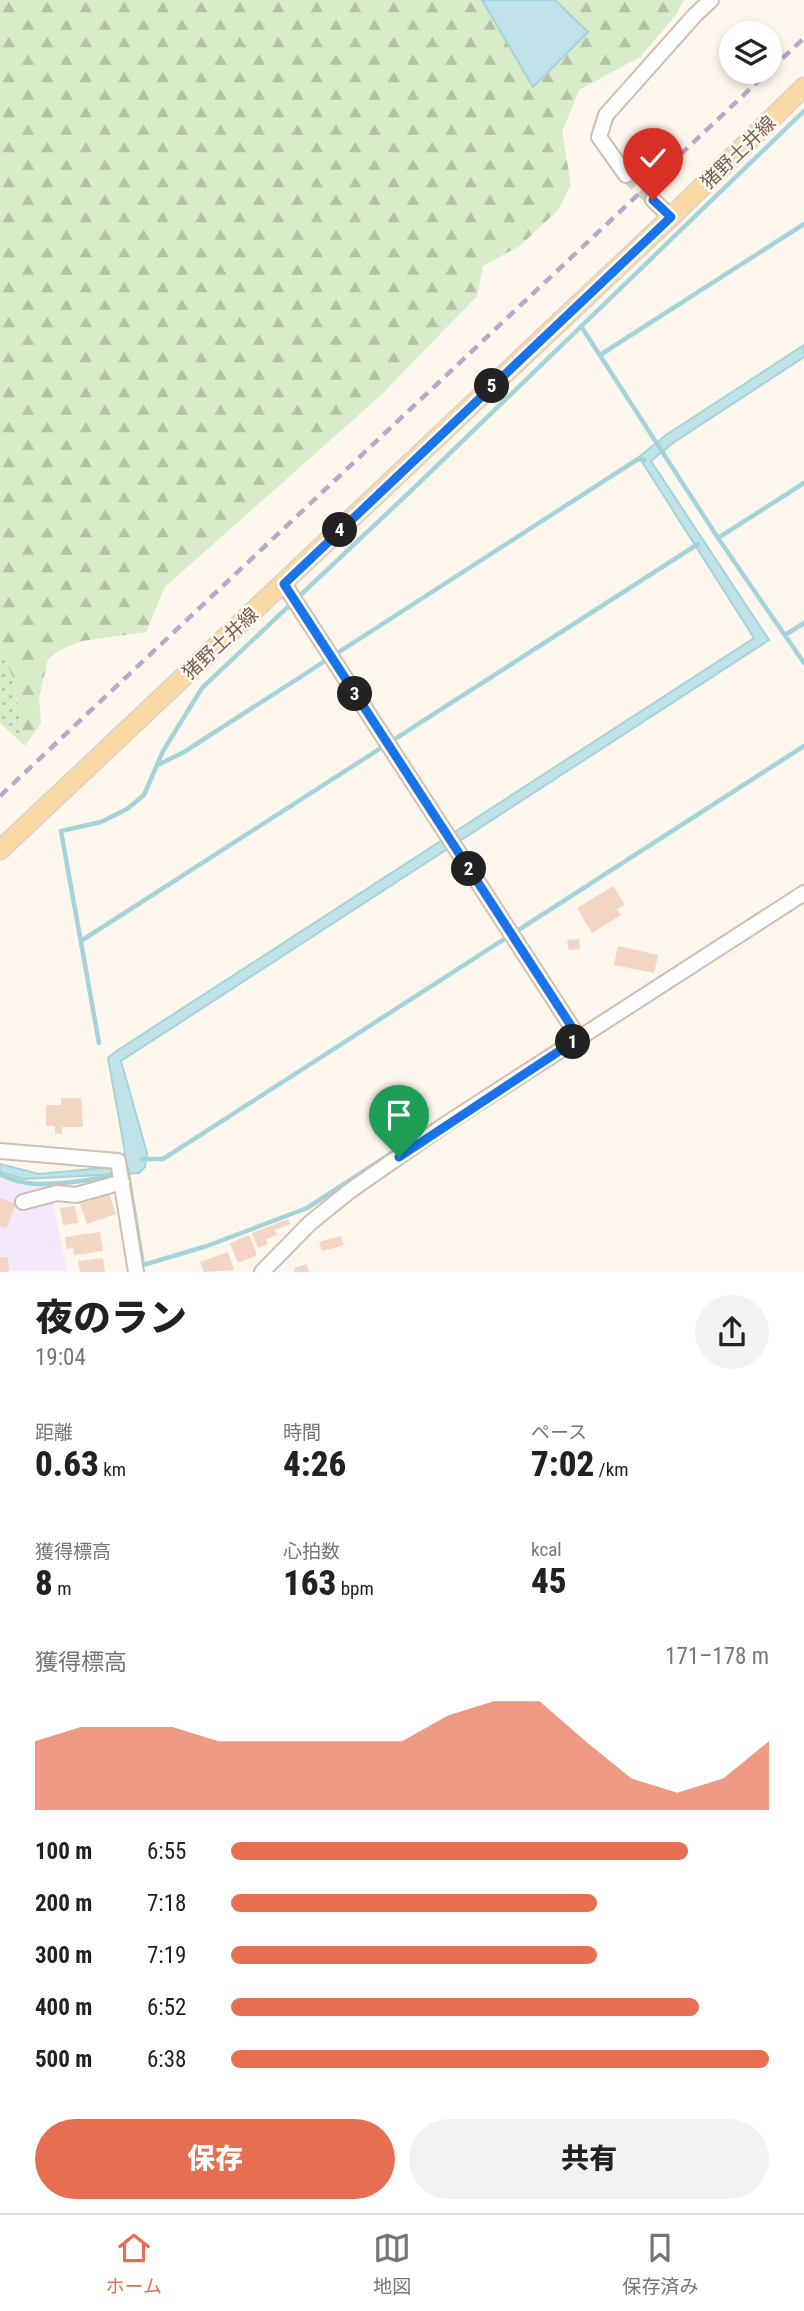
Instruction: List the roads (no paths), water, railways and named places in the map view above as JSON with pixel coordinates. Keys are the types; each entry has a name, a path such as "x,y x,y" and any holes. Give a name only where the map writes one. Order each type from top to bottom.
{"main road":[{"name":"猪野土井線","path":"0,850 671,217 804,87"}],"street":[{"path":"695,15 701,0"},
{"path":"626,175 599,137 607,115 711,0"},
{"path":"653,200 671,217"},
{"path":"284,584 579,1038"},
{"path":"262,1272 310,1223 351,1190 446,1124 804,893"},
{"path":"0,1151 120,1173"},
{"path":"23,1202 57,1194 76,1195 120,1173"},
{"path":"120,1173 136,1272"}],"water":[{"path":"482,0 555,0 588,32 533,87"},
{"path":"804,345 804,357 673,443 651,461 769,640 121,1061 147,1153 145,1167 139,1173 23,1179 0,1172 0,1164 39,1174 113,1167 122,1162 125,1152 108,1058 115,1052 754,638 639,457 666,435"}],"waterway":[{"path":"99,1043 61,831 101,822 127,809 144,795 163,751 202,688 416,486 804,111"},
{"path":"600,355 804,224"},
{"path":"581,326 718,538 804,663"},
{"path":"158,765 184,752 638,459 644,460"},
{"path":"718,538 804,483"},
{"path":"81,941 698,544"},
{"path":"785,635 804,623"},
{"path":"142,1159 163,1159 804,746"},
{"path":"127,1168 143,1265 207,1246 307,1208 401,1147"},
{"path":"0,1175 24,1182 47,1184 87,1180 117,1172"}],"tunnel":[{"path":"626,175 653,200"}],"railway":[{"path":"782,59 804,38"},
{"path":"0,796 755,84"}]}
